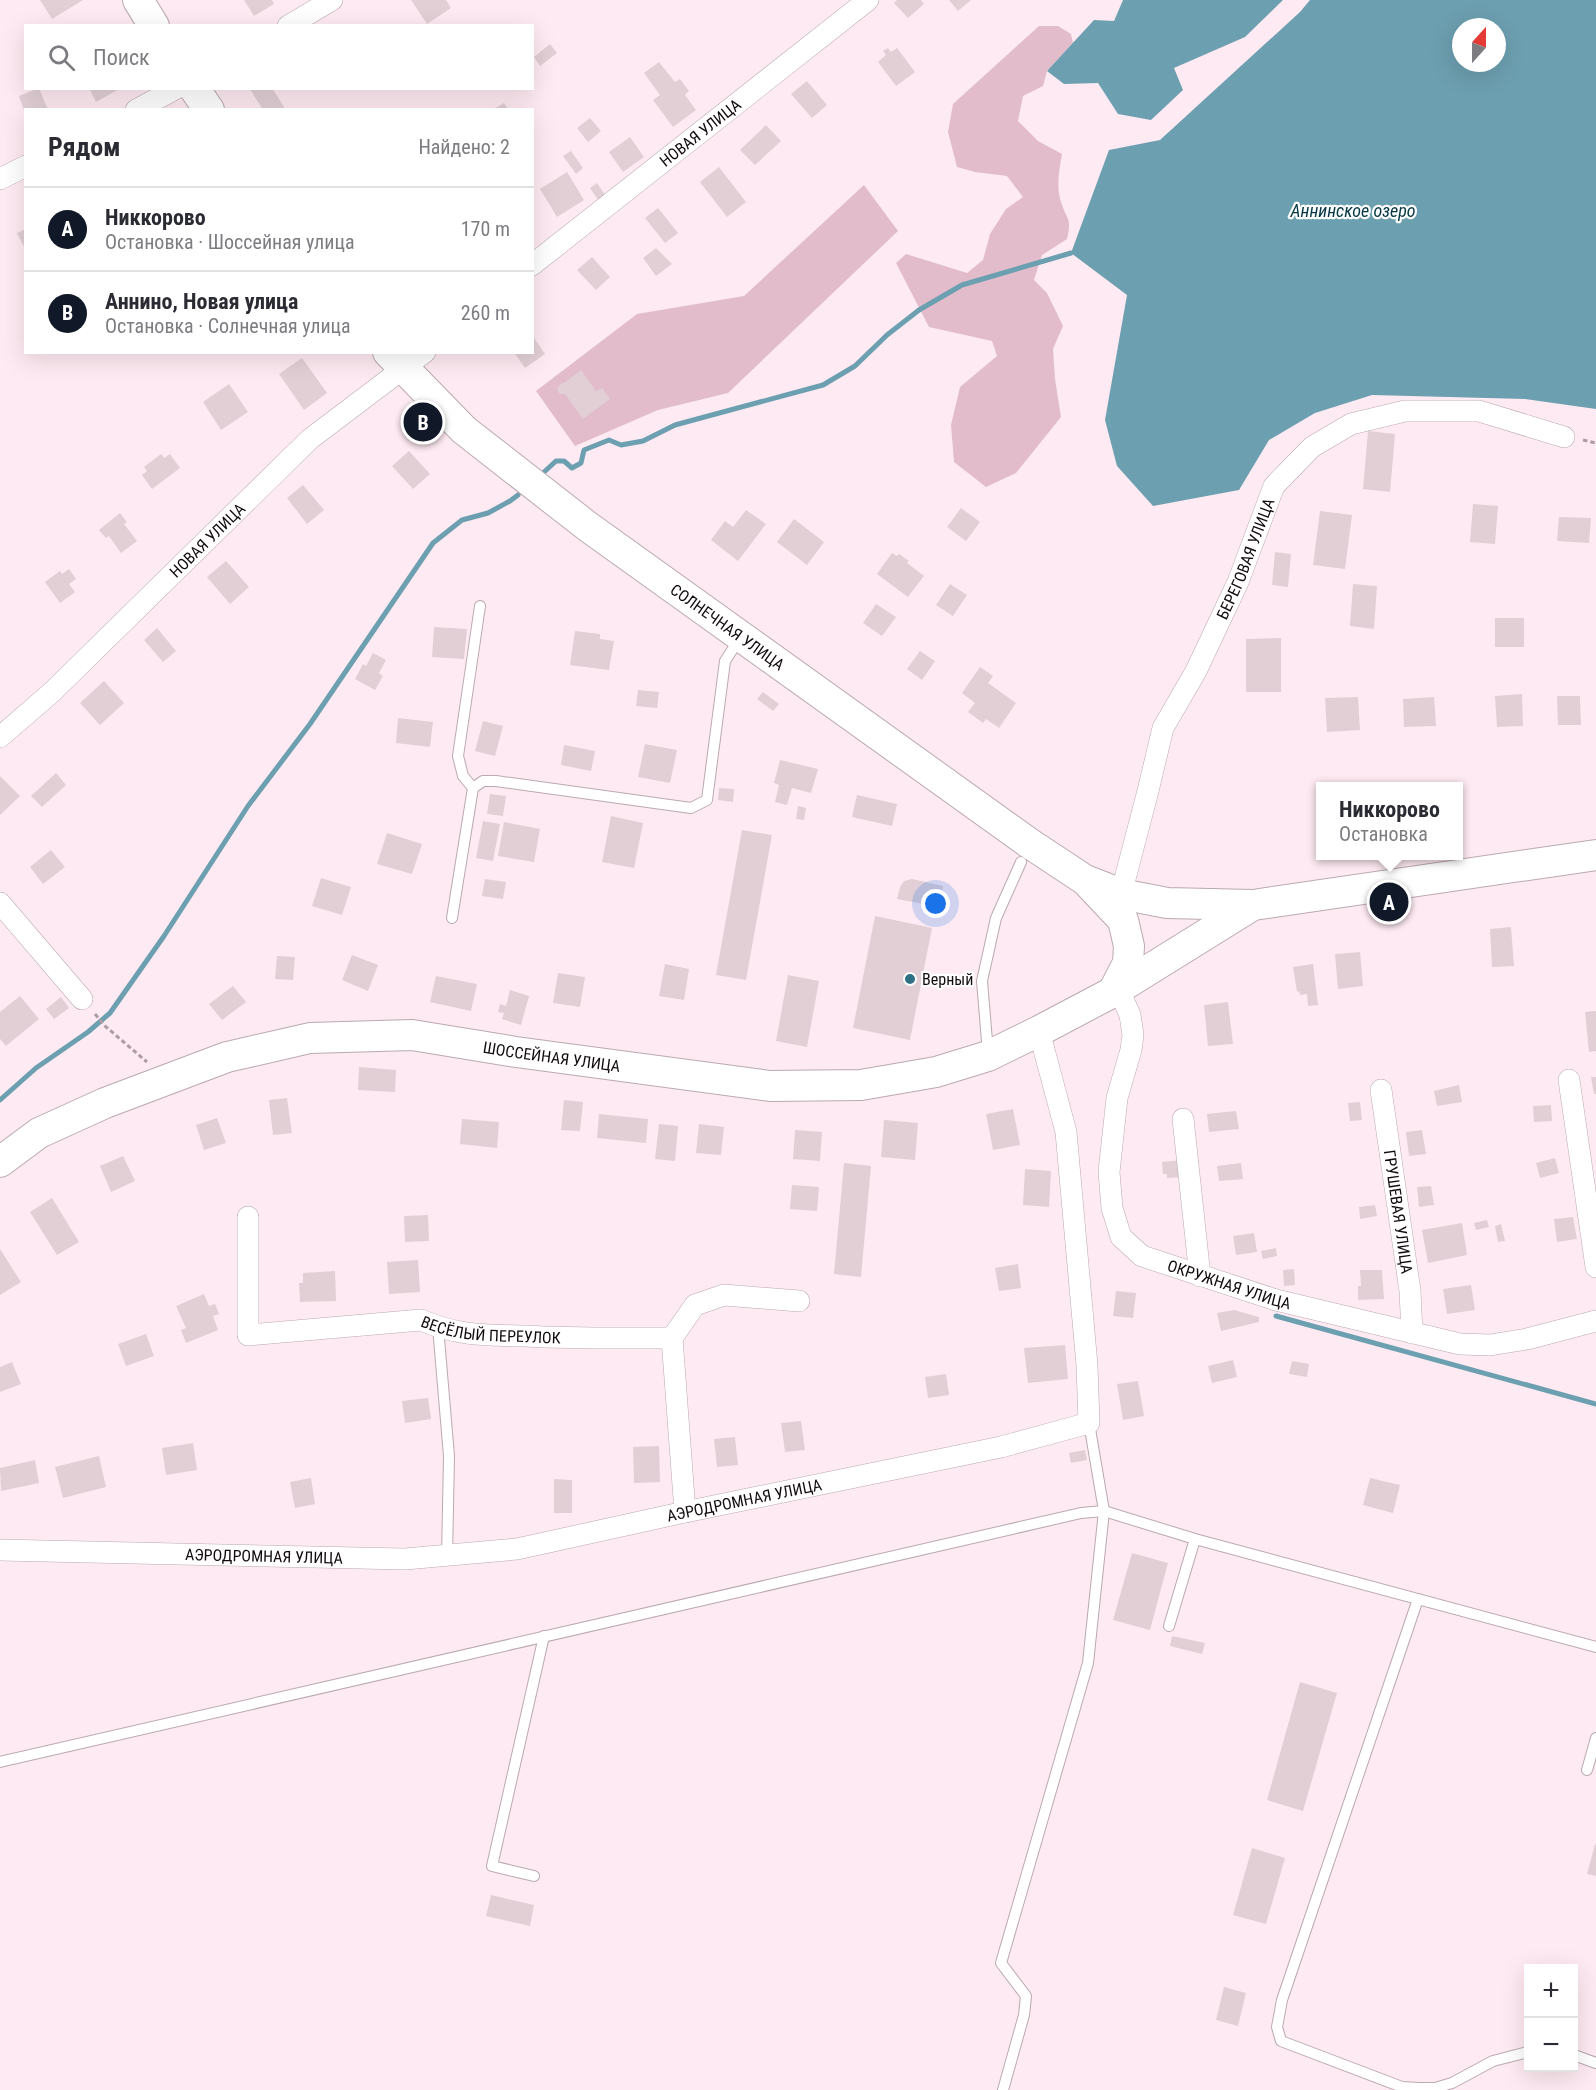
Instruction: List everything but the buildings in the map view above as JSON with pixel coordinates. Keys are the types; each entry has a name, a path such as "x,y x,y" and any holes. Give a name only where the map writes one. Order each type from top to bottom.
{"main road":[{"path":"138,0 153,24"},
{"path":"195,90 208,108"},
{"name":"СОЛНЕЧНАЯ УЛИЦА","path":"405,358 464,430 587,526 740,638 1029,843 1085,880"},
{"path":"1085,880 1121,894 1167,903 1253,905 1596,855"},
{"path":"1085,880 1123,920 1129,946 1128,963 1115,990"},
{"name":"ШОССЕЙНАЯ УЛИЦА","path":"0,1162 39,1133 167,1078 227,1057 310,1038 412,1035 516,1052 770,1086 861,1085 936,1072 988,1056 1039,1031 1115,990 1253,905"}],"street":[{"path":"291,24 332,0"},
{"name":"НОВАЯ УЛИЦА","path":"534,263 868,0"},
{"path":"140,108 173,90"},
{"path":"0,179 24,167"},
{"name":"НОВАЯ УЛИЦА","path":"0,736 51,693 310,439 405,358"},
{"name":"БЕРЕГОВАЯ УЛИЦА","path":"1121,894 1149,791 1162,728 1196,671 1238,582 1274,486 1312,447 1351,424 1405,411 1479,411 1564,437"},
{"path":"0,903 82,999"},
{"name":"ОКРУЖНАЯ УЛИЦА","path":"1115,990 1130,1015 1133,1035 1117,1098 1109,1172 1112,1208 1121,1236 1142,1256 1275,1300 1460,1344 1490,1345 1527,1339 1596,1321"},
{"path":"1039,1031 1066,1132 1087,1365 1089,1423"},
{"path":"1569,1080 1596,1267"},
{"name":"ГРУШЕВАЯ УЛИЦА","path":"1382,1090 1410,1291 1412,1333"},
{"path":"1184,1119 1200,1276"},
{"name":"ВЕСЁЛЫЙ ПЕРЕУЛОК","path":"248,1217 248,1335 422,1320 461,1334 579,1339 672,1338"},
{"path":"685,1512 672,1338 694,1305 724,1295 799,1301"},
{"name":"АЭРОДРОМНАЯ УЛИЦА","path":"0,1550 381,1559 447,1557 517,1549 685,1512 1001,1448 1089,1423"}],"lane":[{"path":"473,788 463,776 458,756 480,606"},
{"path":"453,918 473,788 483,781 690,808 706,800 725,661 740,638"},
{"path":"988,1056 982,981 996,918 1021,862"},
{"path":"438,1327 449,1456 447,1557"},
{"path":"1003,2090 1024,2015 1026,1996 1001,1963 1088,1663 1104,1510 1089,1423"},
{"path":"0,1762 1081,1513 1104,1510 1195,1539 1596,1647"},
{"path":"1169,1626 1195,1539"},
{"path":"1418,1599 1282,2000 1277,2027 1281,2041 1402,2087 1435,2088 1452,2083 1493,2061 1524,2053"},
{"path":"534,1876 492,1866 544,1636"},
{"path":"1587,1770 1596,1738"},
{"path":"1578,2056 1596,2063"}],"path":[{"path":"97,1017 167,1078"}],"shaded area":[{"path":"1039,26 1058,26 1071,34 1073,43 1047,71 1043,86 1023,96 1018,121 1038,141 1062,154 1059,190 1069,223 1067,239 1042,255 1034,280 1047,293 1063,326 1053,349 1061,417 1016,473 986,487 954,462 951,425 960,387 997,356 992,341 929,327 896,263 906,254 967,273 983,260 990,234 1006,209 1023,197 1007,176 957,167 948,132 953,104"},
{"path":"864,185 898,231 728,393 658,410 575,446 536,391 637,314 744,296"}],"water":[{"path":"1123,0 1283,0 1245,37 1174,68 1183,90 1151,120 1118,114 1098,83 1064,84 1047,71 1094,20 1114,21"},
{"name":"Аннинское озеро","path":"1310,0 1596,0 1596,409 1525,399 1372,395 1315,413 1269,440 1239,490 1153,506 1117,466 1105,420 1127,295 1071,253 1109,150 1160,140 1300,12"}],"waterway":[{"path":"543,473 556,461 564,461 572,468 581,463 584,450 609,440 621,445 643,441 675,425 823,385 855,366 887,335 919,310 962,285 1071,253"},
{"path":"0,1100 36,1068 88,1032 110,1013 164,936 248,806 310,724 433,543 462,520 488,513 518,495"},
{"path":"1276,1316 1596,1404"}],"place":[{"name":"Аннино, Новая улица","path":"423,422"},
{"name":"Никкорово","path":"1389,902"},
{"name":"Верный","path":"910,979"}]}
